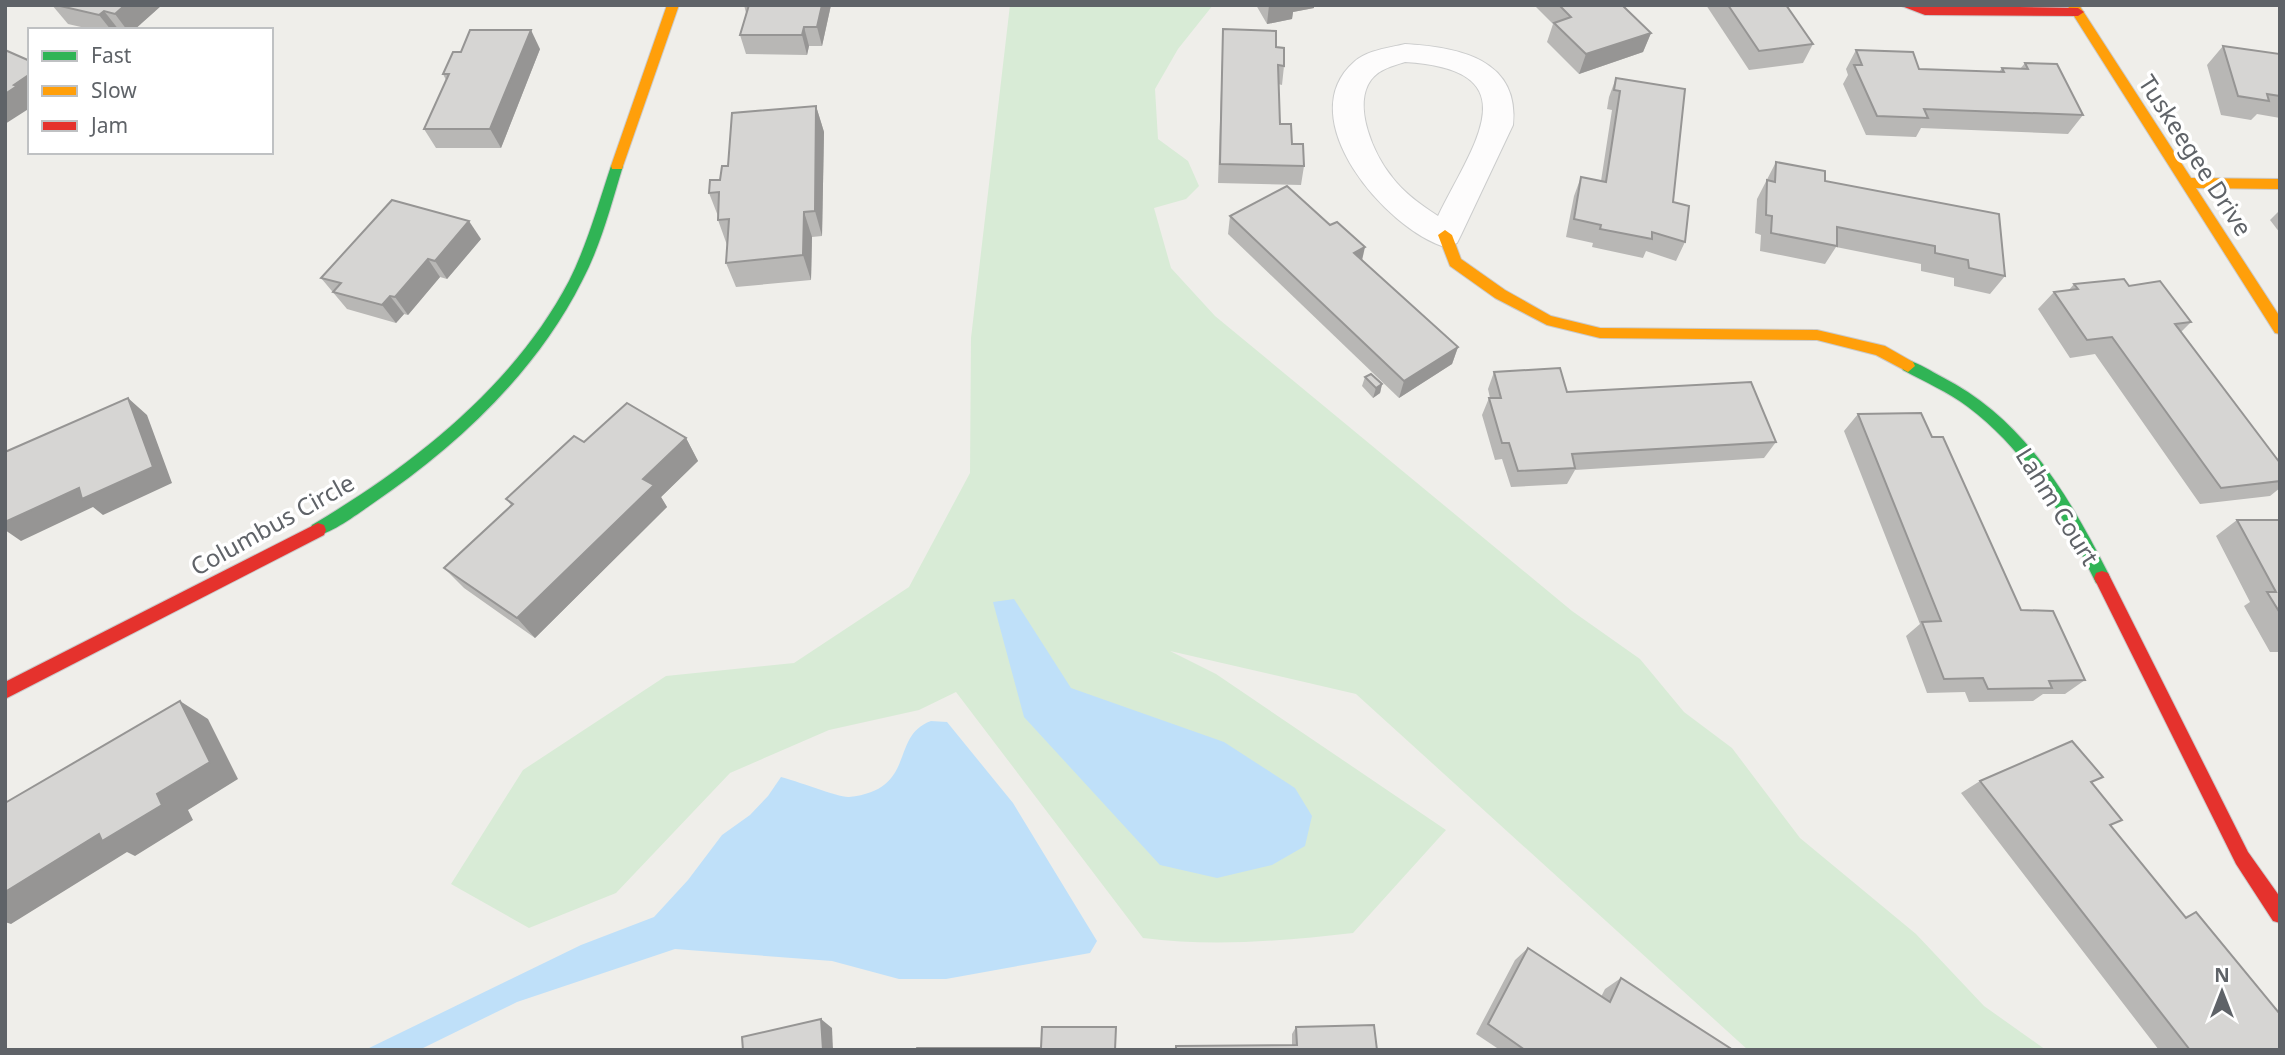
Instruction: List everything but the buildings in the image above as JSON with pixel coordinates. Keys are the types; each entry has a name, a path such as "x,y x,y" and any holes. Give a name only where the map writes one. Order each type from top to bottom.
{"street":[{"name":"Columbus Circle","path":"5,691 97,640 263,560 348,513 423,458 487,398 533,350 569,294 589,248 673,5"},
{"path":"1905,5 1925,11 2076,9"},
{"name":"Tuskeegee Drive","path":"2076,9 2280,329"},
{"path":"1405,53 1446,57 1480,73 1499,96 1502,111 1498,125 1445,235 1412,216 1387,192 1374,177 1362,153 1349,94 1363,69 1378,60 1405,53"},
{"path":"2188,183 2280,184"},
{"name":"Lahm Court","path":"1445,235 1455,262 1500,294 1547,320 1600,333 1817,335 1880,350 1973,402 2020,443 2074,522 2242,858 2280,914"}],"green space":[{"path":"1010,5 1213,5 1178,49 1155,89 1158,139 1188,161 1199,186 1186,199 1154,208 1171,268 1215,316 1572,611 1640,659 1684,712 1732,748 1800,838 1916,934 1984,1006 2046,1050 1748,1050 1356,694 1170,651 1216,674 1446,830 1353,933 1248,942 1143,938 956,692 919,710 829,730 730,773 616,893 529,928 451,884 523,770 666,676 794,663 909,587 970,473 971,338"}],"water":[{"path":"1014,599 1071,688 1224,742 1295,788 1312,816 1305,846 1272,865 1217,878 1160,865 1024,717 993,602"},
{"path":"931,721 947,722 1013,803 1097,941 1090,953 946,979 899,979 832,961 675,949 517,1002 419,1050 365,1050 581,945 654,917 688,880 722,835 750,815 781,777 849,797 871,792 885,784 894,774 910,738 918,728"}],"traffic: fast":[{"path":"318,530 389,485 424,457 458,428 520,363 546,329 576,280 596,232 617,166"},
{"path":"1908,366 1966,398 1995,420 2014,439 2063,505 2102,578"}],"traffic: slow":[{"path":"617,166 673,5"},
{"path":"2073,5 2280,329"},
{"path":"2188,183 2280,184"},
{"path":"1445,235 1455,262 1500,294 1547,320 1600,333 1817,335 1880,350 1908,366"}],"traffic: jam":[{"path":"1905,5 1925,11 2078,12"},
{"path":"5,691 318,530"},
{"path":"2102,578 2242,858 2280,914"}]}
